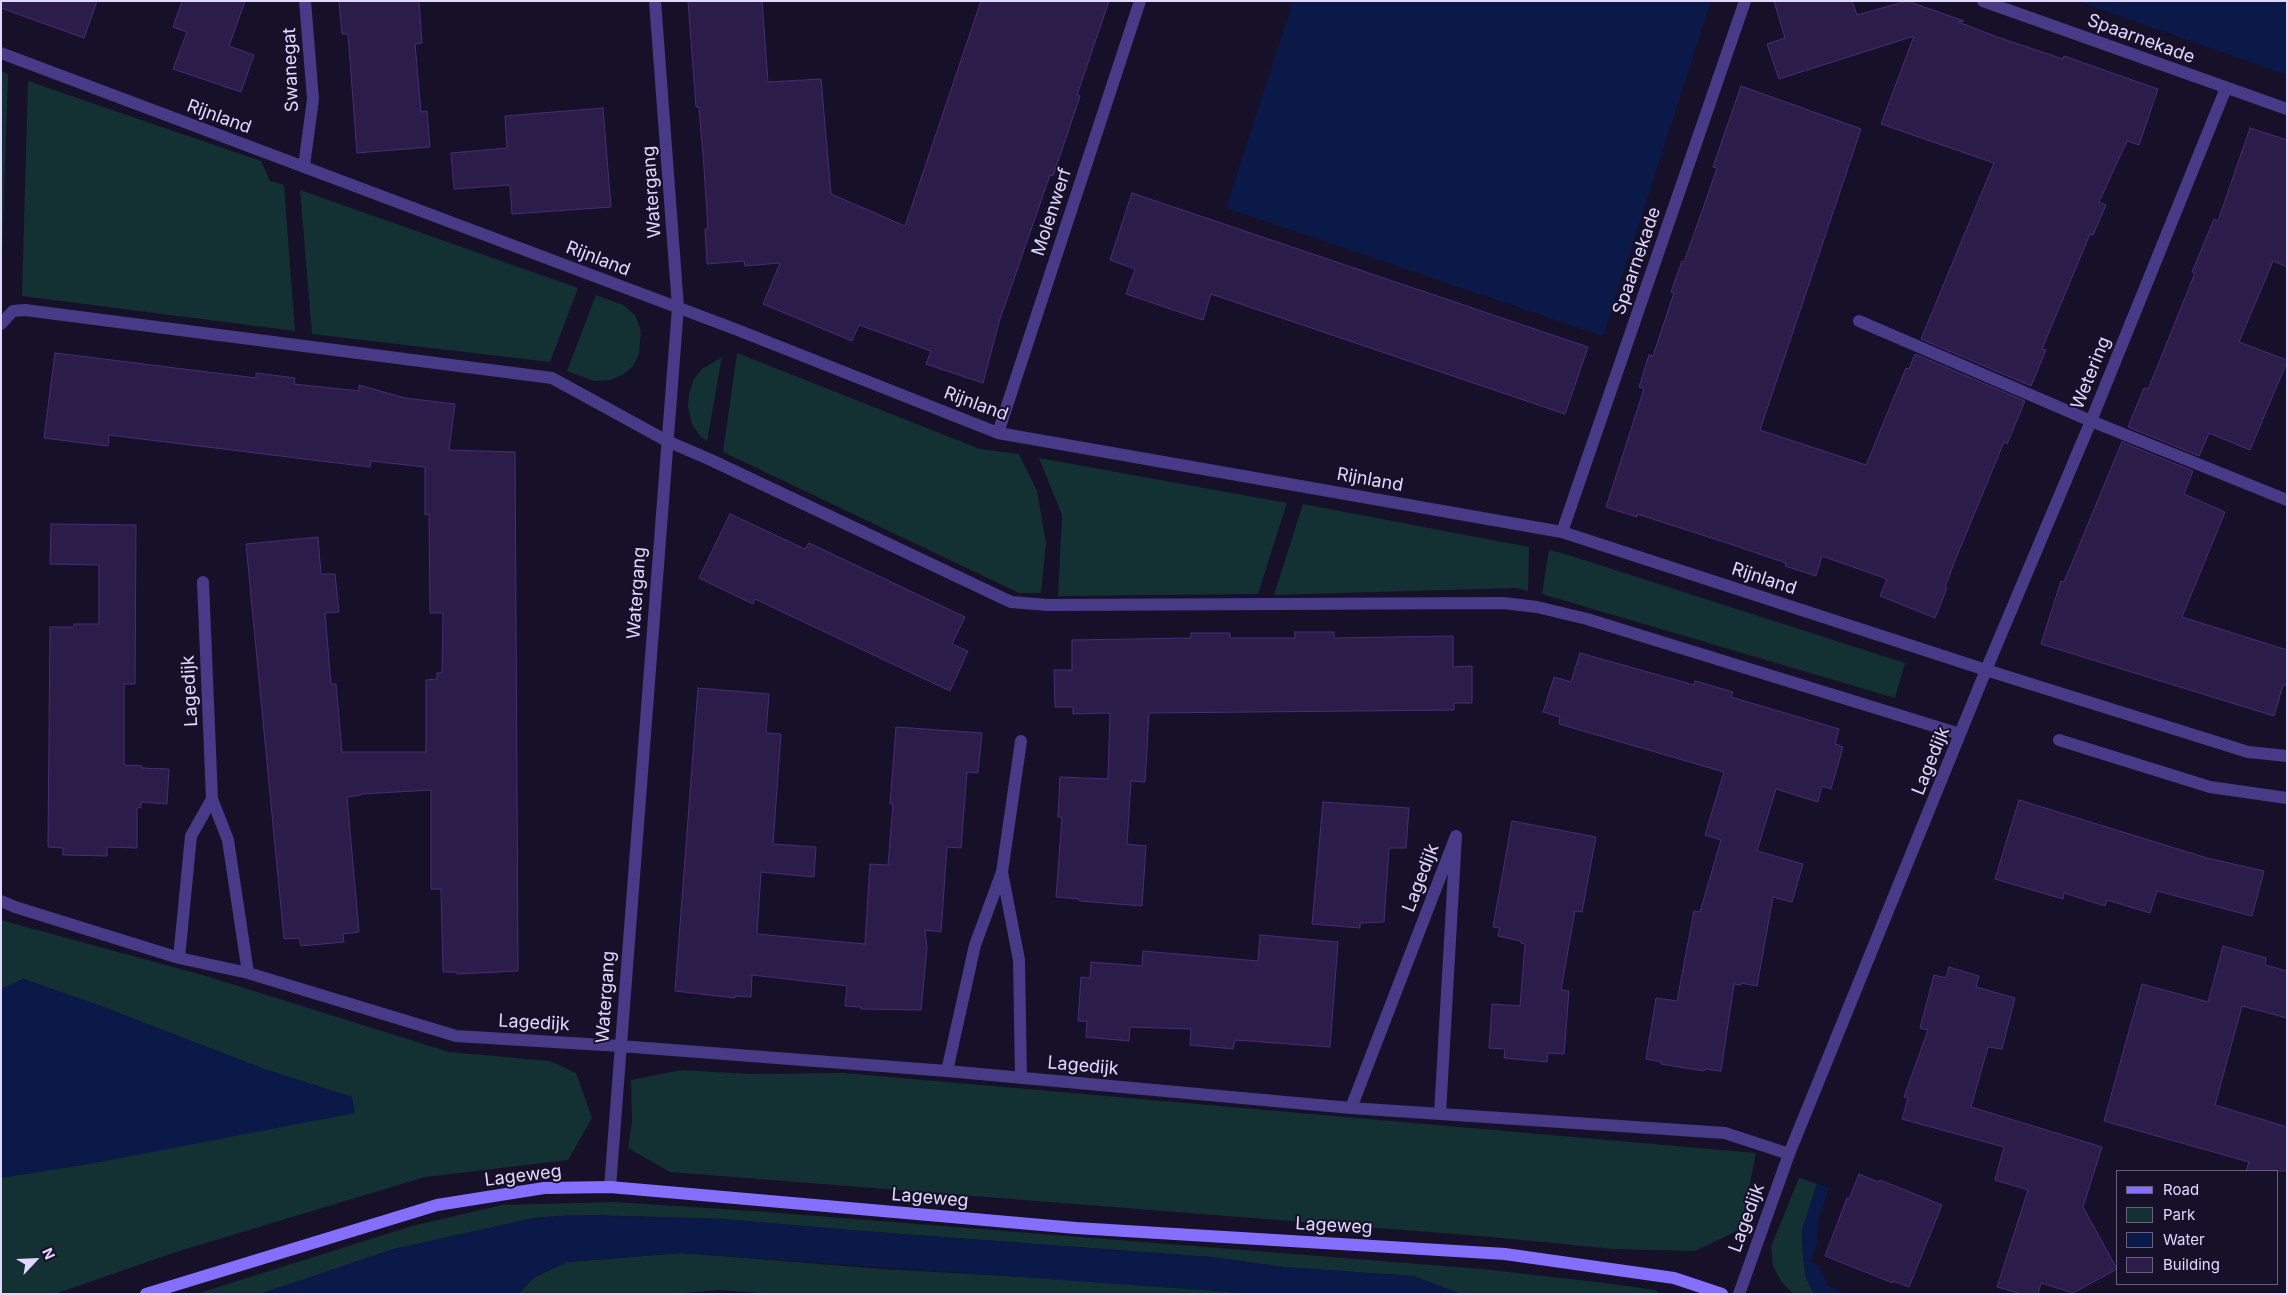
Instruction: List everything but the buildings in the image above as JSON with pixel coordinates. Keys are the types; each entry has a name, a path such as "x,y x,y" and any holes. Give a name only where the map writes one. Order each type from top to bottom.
{"street":[{"name":"Swanegat","path":"304,166 313,99 305,1"},
{"name":"Watergang","path":"610,1187 678,307 655,1"},
{"name":"Molenwerf","path":"998,433 1140,1"},
{"name":"Spaarnekade","path":"1562,532 1745,1"},
{"name":"Spaarnekade","path":"1983,1 2287,109"},
{"name":"Rijnland","path":"1,53 17,61 304,166 678,307 998,433 1562,532 1986,670"},
{"name":"Wetering","path":"1986,670 2091,422 2226,88"},
{"path":"1,324 13,311 25,310 552,378 667,441 712,460 1010,602 1048,605 1503,603 1537,606 1587,619 1960,734"},
{"path":"1859,320 2091,422 2287,500"},
{"name":"Lagedijk","path":"203,582 212,798 228,840 248,972"},
{"path":"1986,670 2248,752 2287,756"},
{"name":"Lagedijk","path":"1739,1294 1789,1154 1986,670"},
{"name":"Lagedijk","path":"946,1071 975,945 1002,872 1021,740"},
{"path":"2059,740 2210,787 2287,798"},
{"path":"180,958 191,836 212,798"},
{"name":"Lagedijk","path":"1351,1108 1456,836 1440,1114"},
{"name":"Lagedijk","path":"1002,872 1019,960 1021,1078"},
{"name":"Lagedijk","path":"1,901 180,958 248,972 456,1036 620,1046 946,1071 1351,1108 1725,1133 1789,1154"},
{"name":"Lageweg","path":"146,1294 437,1205 544,1188 610,1187 1076,1228 1505,1254 1674,1278 1722,1294"}],"green space":[{"path":"1,71 8,74 1,288"},
{"path":"28,81 261,161 270,181 284,185 295,331 22,296"},
{"path":"300,190 578,288 550,362 312,334"},
{"path":"596,295 623,305 635,315 641,331 639,354 633,366 624,374 611,380 594,381 567,371"},
{"path":"737,353 980,449 1019,454 1037,491 1046,543 1041,593 1019,593 723,452"},
{"path":"722,357 707,441 700,436 692,424 688,407 689,394 694,379 702,369"},
{"path":"1039,458 1287,503 1258,594 1058,596 1062,515"},
{"path":"1303,504 1529,547 1528,591 1516,588 1274,595"},
{"path":"1549,550 1905,663 1895,698 1542,594"},
{"path":"1,920 206,976 449,1052 550,1061 576,1073 592,1118 568,1160 425,1177 176,1252 55,1294 1,1294 1,1178 105,1161 352,1097 264,1069 98,1005 23,979 1,989"},
{"path":"682,1070 750,1074 844,1073 1756,1153 1741,1229 1695,1251 1613,1249 1492,1237 670,1172 628,1148 632,1121 631,1080"},
{"path":"1799,1178 1817,1184 1802,1230 1806,1278 1814,1294 1793,1294 1781,1281 1773,1266 1771,1247"},
{"path":"615,1202 754,1211 1482,1269 1655,1290 1660,1294 1461,1294 1413,1276 1284,1267 1211,1257 724,1219 590,1215 534,1218 394,1249 260,1294 196,1294 412,1226 502,1205"},
{"path":"682,1253 883,1269 1131,1283 1258,1294 773,1294 719,1290 674,1294 518,1294 535,1277 567,1262"}],"water":[{"path":"1293,1 1711,1 1603,336 1226,208"},
{"path":"2077,1 2287,1 2287,75"},
{"path":"23,979 98,1005 264,1069 352,1097 355,1113 105,1161 1,1178 1,989"},
{"path":"1817,1184 1829,1188 1818,1221 1817,1244 1810,1262 1819,1266 1828,1286 1847,1294 1814,1294 1806,1278 1802,1230"},
{"path":"569,1215 724,1219 1211,1257 1284,1267 1413,1276 1461,1294 1258,1294 682,1253 567,1262 535,1277 518,1294 260,1294 394,1249 534,1218"}]}
